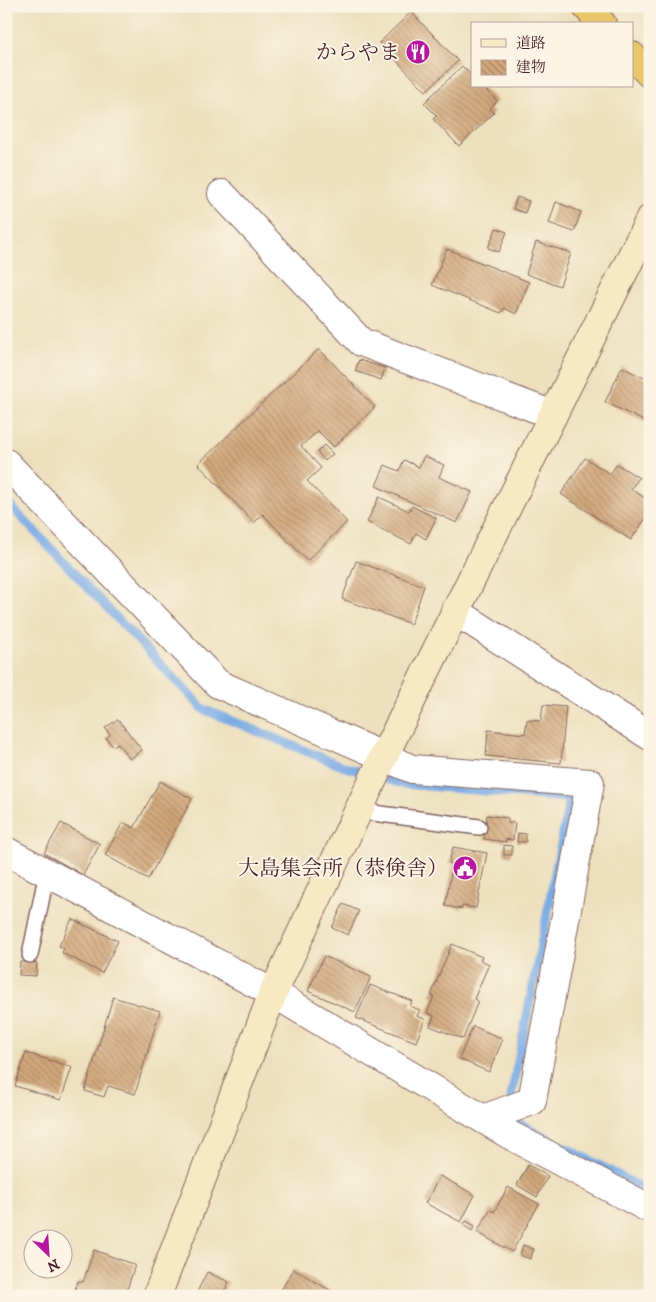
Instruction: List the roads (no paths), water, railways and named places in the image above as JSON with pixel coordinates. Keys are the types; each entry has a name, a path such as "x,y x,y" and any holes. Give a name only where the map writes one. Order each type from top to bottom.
{"highway":[{"path":"586,6 600,22"},
{"path":"634,58 650,74"}],"street":[{"path":"222,194 361,342 552,416"},
{"path":"157,1296 273,992 383,758 650,219"},
{"path":"6,463 218,684 412,770 590,783 532,1101 482,1119"},
{"path":"456,611 650,736"},
{"path":"6,850 273,992 508,1134 650,1209"}],"lane":[{"path":"358,811 479,826"},
{"path":"30,955 48,872"}],"waterway":[{"path":"6,501 203,709 345,767 403,784 570,798 511,1096 513,1120 650,1192"}],"place":[{"name":"からやま","path":"418,52"},
{"name":"大島集会所（恭倹舎）","path":"465,868"}]}
